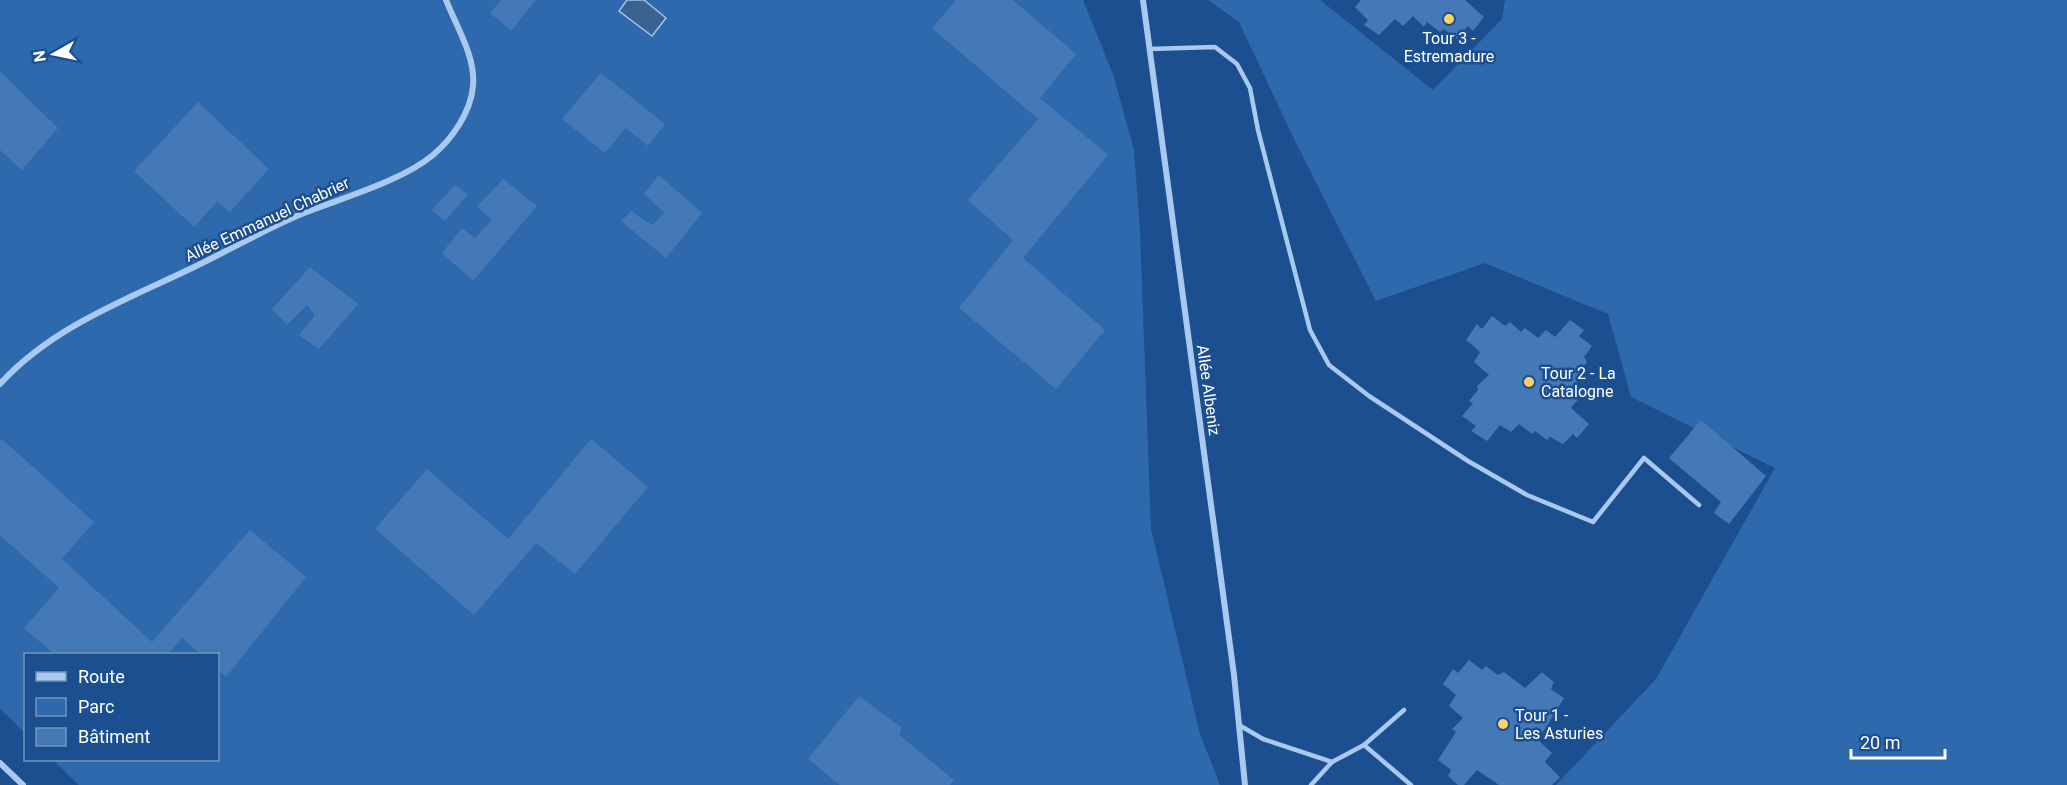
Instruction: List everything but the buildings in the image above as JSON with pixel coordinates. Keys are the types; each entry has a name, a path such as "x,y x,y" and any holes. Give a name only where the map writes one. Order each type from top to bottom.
{"street":[{"name":"Allée Emmanuel Chabrier","path":"0,384 12,370 67,328 294,217 411,170 432,156 450,138 466,112 473,86 471,61 446,0"},
{"name":"Allée Albeniz","path":"1143,0 1245,785"},
{"path":"0,763 23,785"}],"lane":[{"path":"1149,49 1215,47 1237,64 1250,88 1258,130 1310,330 1329,365 1369,396 1467,461 1527,495 1593,522 1644,458 1699,505"},
{"path":"1311,785 1332,762 1364,745 1404,710"},
{"path":"1239,725 1263,739 1332,762"},
{"path":"1364,745 1411,785"}],"green space":[{"path":"0,0 1083,0 1113,74 1134,150 1140,230 1151,529 1200,734 1220,785 79,785 54,761 219,761 219,653 24,653 24,732 0,709"},
{"path":"1208,0 1320,0 1433,90 1502,19 1505,0 2067,0 2067,785 1556,785 1656,679 1775,468 1631,397 1608,314 1485,263 1376,301 1295,141 1239,22"}],"shaded area":[{"path":"627,0 644,0 666,18 652,36 619,11"}],"place":[{"name":"Tour 3 - Estremadure","path":"1449,19"},
{"name":"Tour 2 - La Catalogne","path":"1529,382"},
{"name":"Tour 1 - Les Asturies","path":"1503,724"}]}
